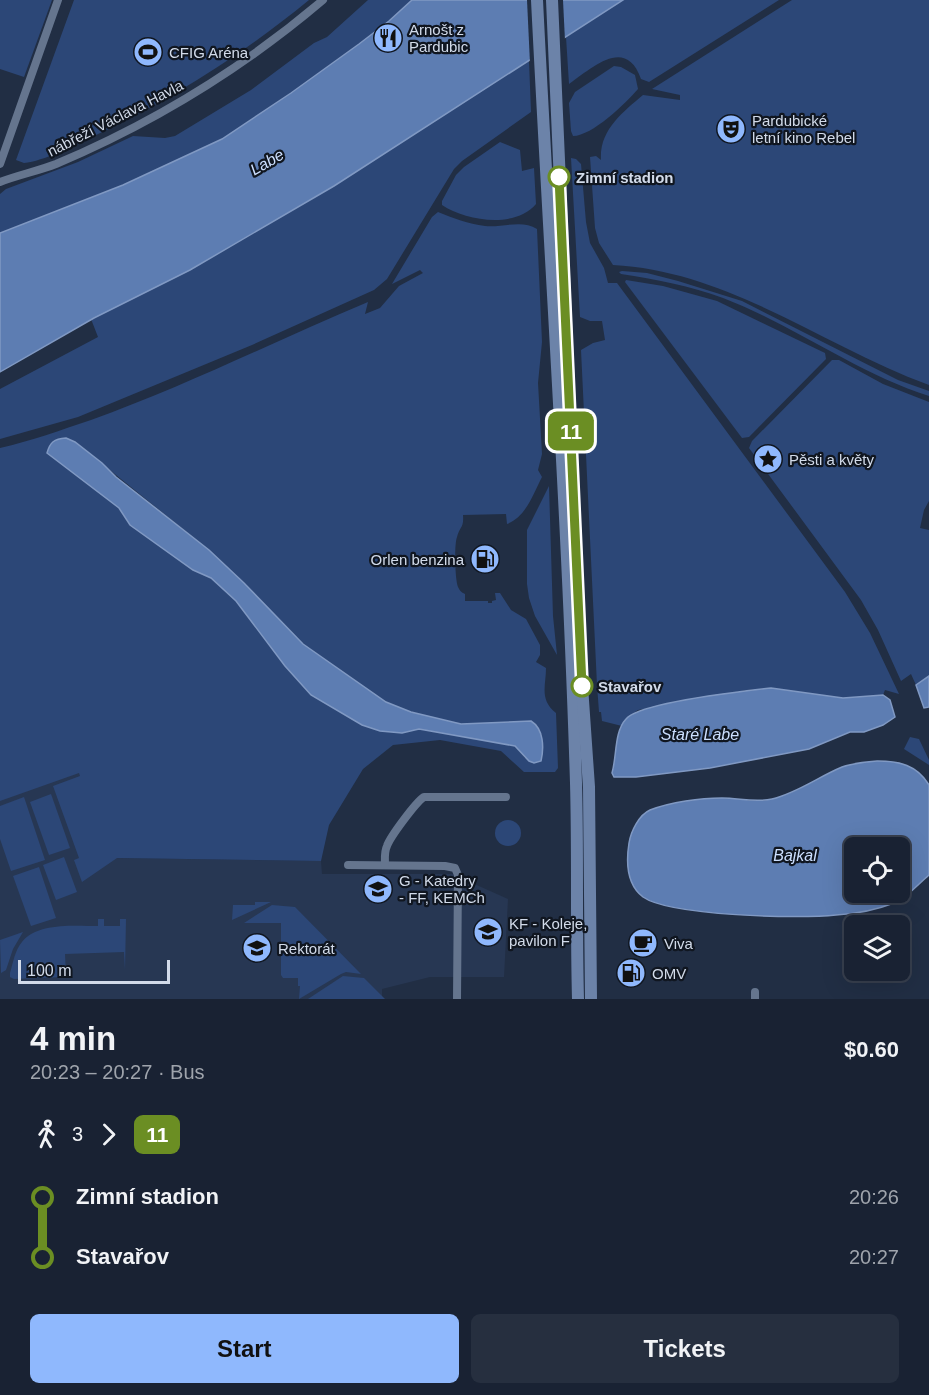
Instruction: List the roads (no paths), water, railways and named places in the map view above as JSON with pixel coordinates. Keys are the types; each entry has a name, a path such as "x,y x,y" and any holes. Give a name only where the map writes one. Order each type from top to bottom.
{"main road":[{"path":"537,0 573,700 578,848 578,999"},
{"path":"552,0 582,686 589,787 591,999"}],"street":[{"path":"0,164 58,0"},
{"name":"nábřeží Václava Havla","path":"0,182 27,175 57,163 151,118 242,62 323,0"},
{"path":"385,865 388,842 424,797 506,797"},
{"path":"348,865 455,868 457,871 457,999"}],"water":[{"name":"Labe","path":"412,0 623,0 334,186 190,270 94,318 0,372 0,233 123,185 222,139 359,44"},
{"path":"66,438 75,442 102,463 116,477 209,550 303,644 386,702 411,712 461,724 531,721 541,734 543,750 541,761 534,763 529,761 515,746 419,729 402,733 380,731 362,725 311,695 285,666 236,601 211,578 193,570 130,525 119,508 47,453 53,442"},
{"path":"929,676 929,707 924,708 916,685"},
{"name":"Staré Labe","path":"771,688 843,698 883,695 890,700 895,717 883,725 864,732 850,732 809,749 710,768 636,777 614,777 612,773 619,731 626,719 635,713 651,707 694,698"},
{"name":"Bajkal","path":"873,761 893,762 913,769 929,785 929,875 910,892 910,837 844,837 844,903 893,903 858,913 794,917 736,915 658,903 643,897 633,886 628,865 630,838 639,819 646,812 658,807 704,799 759,801 772,799 790,793 842,767"}],"place":[{"name":"Arnošt z Pardubic","path":"388,38"},
{"name":"CFIG Aréna","path":"148,52"},
{"name":"Pardubické letní kino Rebel","path":"731,129"},
{"name":"Zimní stadion","path":"559,177"},
{"name":"Pěsti a květy","path":"768,459"},
{"name":"Orlen benzina","path":"485,559"},
{"name":"Stavařov","path":"582,686"},
{"name":"G - Katedry - FF, KEMCh","path":"378,889"},
{"name":"KF - Koleje, pavilon F","path":"488,932"},
{"name":"Viva","path":"643,943"},
{"name":"Rektorát","path":"257,948"},
{"name":"OMV","path":"631,973"}]}
